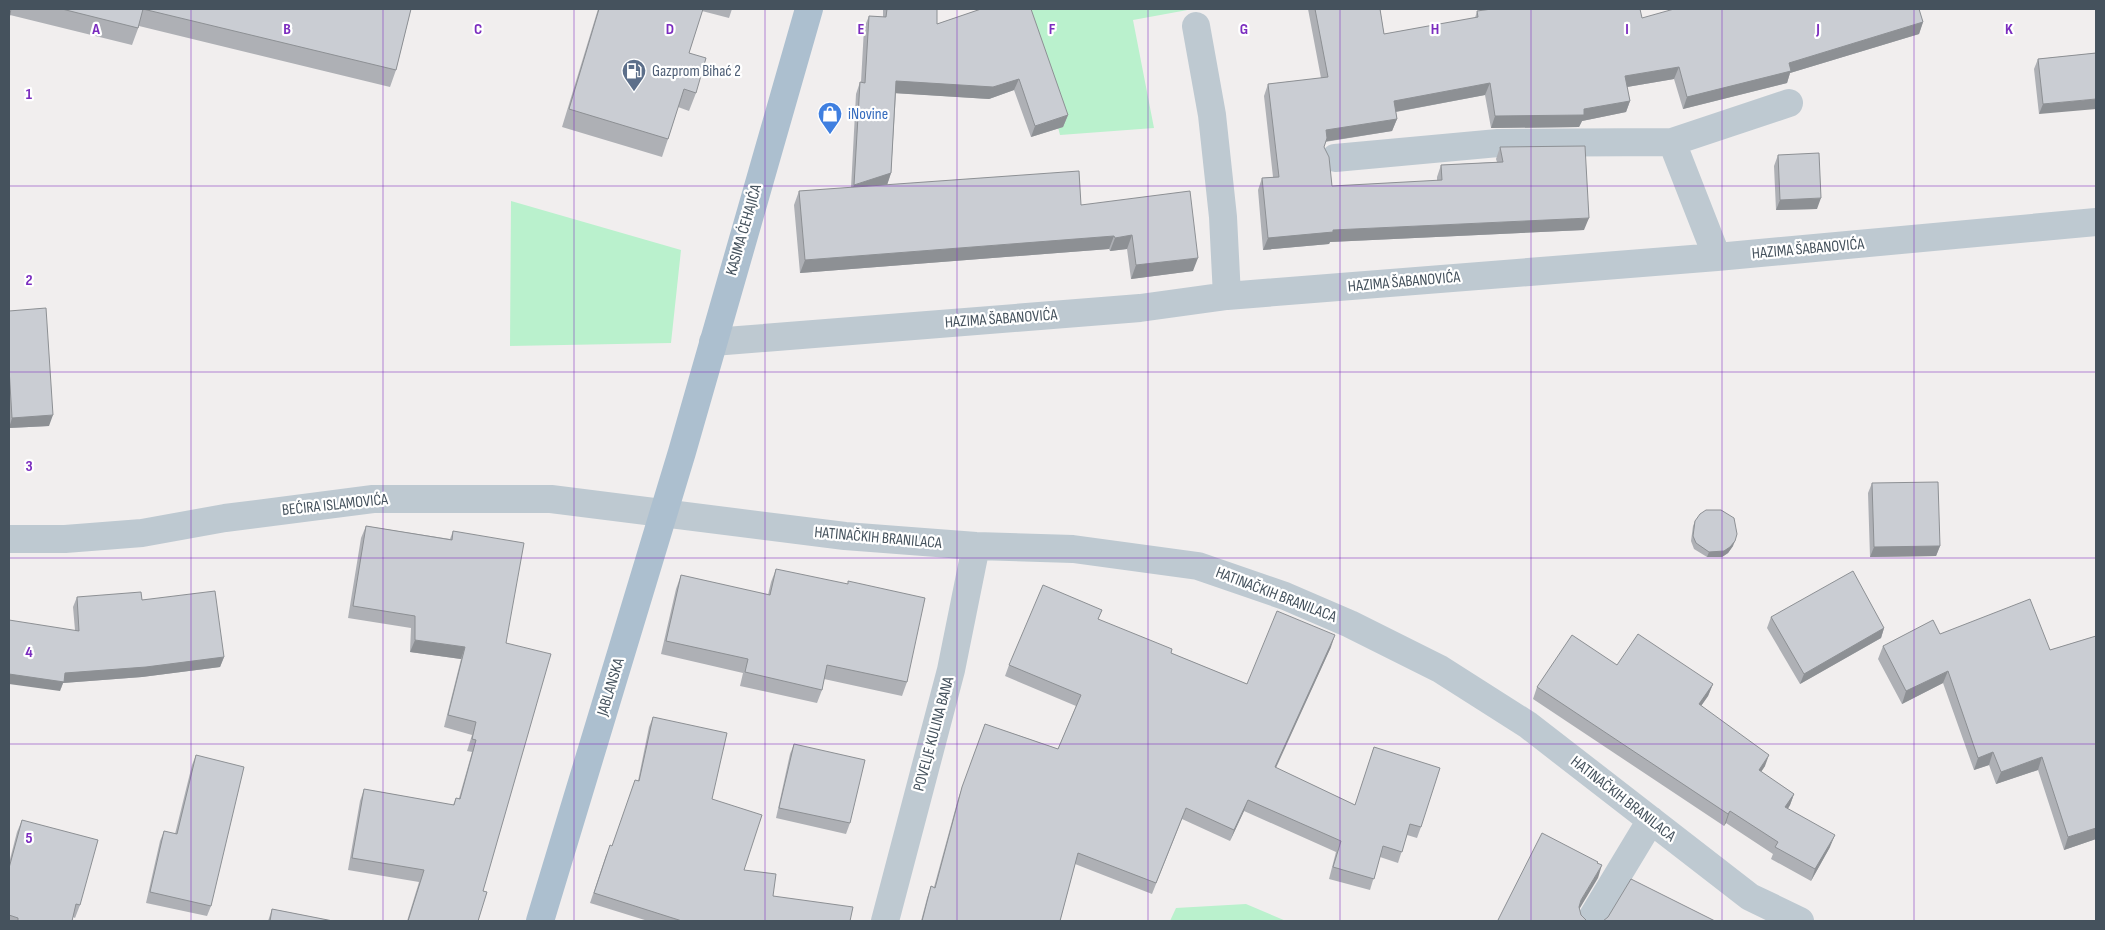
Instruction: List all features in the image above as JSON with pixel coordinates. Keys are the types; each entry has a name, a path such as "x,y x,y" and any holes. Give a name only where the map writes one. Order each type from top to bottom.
{"main road":[{"name":"KASIMA ĆEHAJIĆA","path":"682,452 809,9"},
{"name":"JABLANSKA","path":"540,921 682,452"}],"street":[{"path":"1196,26 1212,115 1223,217 1227,296"},
{"path":"1335,158 1498,143 1672,142 1789,103"},
{"path":"1672,142 1717,257"},
{"name":"HAZIMA ŠABANOVIĆA","path":"713,342 1140,308 1227,296 1717,257 2096,222"},
{"name":"BEĆIRA ISLAMOVIĆA","path":"9,539 65,539 142,533 225,518 373,499 551,498 663,512"},
{"name":"HATINAČKIH BRANILACA","path":"663,512 845,536 976,546 1073,549 1198,566 1285,596 1350,624 1440,669 1528,725 1750,897 1800,921"},
{"name":"POVELJE KULINA BANA","path":"885,921 951,670 976,546"},
{"path":"1590,921 1651,820"}],"green space":[{"path":"1028,9 1193,9 1133,20 1154,128 1060,135"},
{"path":"511,201 681,250 671,343 510,346"},
{"path":"1246,904 1286,921 1170,921 1176,908"}],"building":[{"path":"62,9 143,9 138,28"},
{"path":"143,9 411,9 396,70"},
{"name":"Gazprom Bihać 2","path":"599,9 703,9 689,53 706,58 696,93 684,89 668,139 569,109"},
{"path":"887,9 937,9 937,24 981,9 1031,9 1068,115 1035,126 1019,79 993,87 896,81 891,173 854,185 860,82 865,83 869,16 886,17"},
{"path":"1315,9 1380,9 1384,34 1478,17 1477,11 1492,9 1640,9 1642,18 1674,9 1919,9 1923,22 1789,63 1791,71 1687,97 1679,67 1625,76 1630,101 1584,109 1584,115 1495,116 1490,83 1394,101 1397,119 1326,130 1327,138 1324,147 1329,157 1332,186 1442,180 1441,165 1503,162 1500,147 1585,146 1589,218 1333,230 1333,232 1268,238 1262,178 1279,177 1268,84 1328,77"},
{"path":"2096,53 2096,99 2043,104 2038,59"},
{"path":"1819,153 1821,198 1780,200 1778,155"},
{"path":"1079,171 1081,205 1190,191 1198,258 1136,265 1132,235 1115,238 1114,236 805,260 799,191"},
{"path":"46,308 53,415 12,418 9,368 9,311"},
{"path":"1938,482 1940,546 1874,547 1872,483"},
{"path":"1706,510 1721,510 1734,518 1737,534 1735,541 1724,551 1709,552 1696,543 1693,536 1695,521"},
{"path":"366,526 452,540 453,531 524,543 506,643 551,654 483,891 487,892 478,921 408,921 424,870 352,858 364,789 454,805 456,798 460,799 476,740 472,739 476,722 448,715 465,647 415,640 415,616 353,606"},
{"path":"776,569 848,584 848,581 925,598 907,682 827,665 822,690 745,672 748,659 666,641 681,575 770,595"},
{"path":"1853,571 1884,628 1804,674 1771,617"},
{"path":"1043,585 1102,610 1098,619 1172,649 1171,653 1247,684 1277,611 1335,635 1275,767 1355,805 1374,747 1440,768 1421,827 1410,824 1402,852 1383,846 1374,879 1333,867 1341,841 1248,800 1234,830 1186,808 1156,883 1078,853 1060,921 922,921 931,886 935,888 962,787 985,724 1058,749 1081,695 1009,665"},
{"path":"215,591 224,657 146,667 65,673 64,682 9,674 9,620 79,631 77,597 141,592 142,600"},
{"path":"2030,599 2050,650 2096,636 2096,828 2068,837 2042,757 2001,772 1993,752 1978,758 1948,671 1906,691 1883,646 1933,620 1940,634"},
{"path":"1638,634 1713,684 1699,704 1769,755 1759,770 1794,794 1785,807 1835,835 1815,869 1775,847 1778,842 1730,811 1728,814 1537,687 1572,635 1617,665"},
{"path":"653,717 727,733 712,799 762,815 744,870 776,874 773,896 853,907 850,921 682,921 594,893 635,780 639,781"},
{"path":"794,744 865,760 850,823 779,808"},
{"path":"196,755 244,767 211,906 150,892 164,831 177,834"},
{"path":"22,820 98,840 80,905 76,904 72,921 18,921 18,918 9,915 9,868"},
{"path":"1542,833 1602,865 1581,900 1579,907 1581,915 1587,921 1498,920"},
{"path":"1631,879 1715,921 1603,921 1608,917"},
{"path":"272,909 333,921 270,921"}],"place":[{"name":"Gazprom Bihać 2","path":"634,92"},
{"name":"iNovine","path":"830,135"}]}
